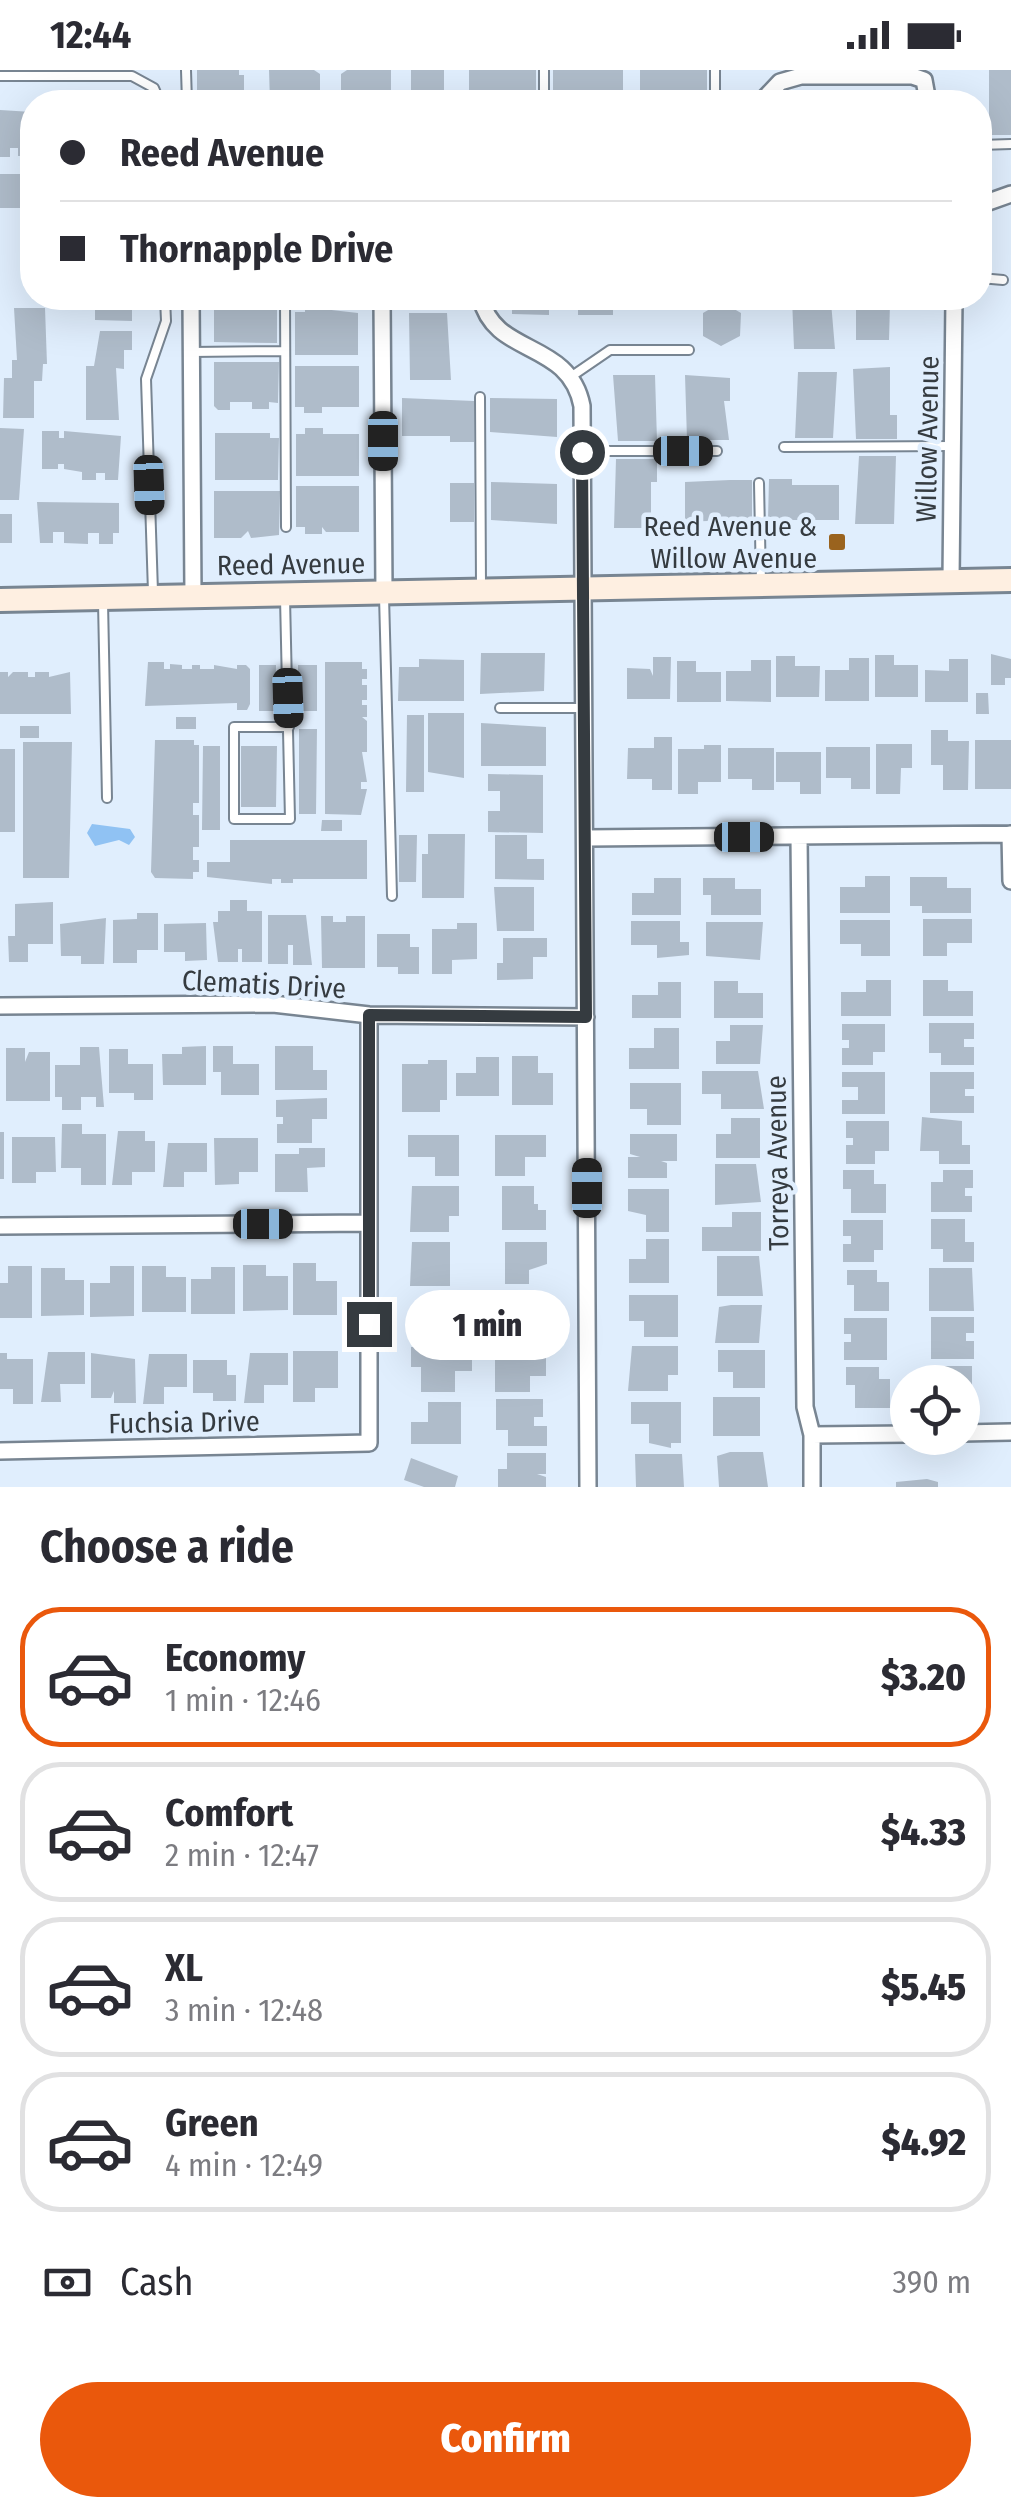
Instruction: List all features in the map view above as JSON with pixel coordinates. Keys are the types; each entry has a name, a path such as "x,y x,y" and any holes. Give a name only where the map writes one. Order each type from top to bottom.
{"main road":[{"name":"Reed Avenue","path":"0,600 1011,580"}],"street":[{"path":"772,90 780,82 801,76 912,76 924,80 926,90"},
{"path":"191,310 193,596"},
{"path":"382,310 384,592"},
{"path":"488,310 496,325 514,341 550,357 572,376 582,406 588,838 588,1487"},
{"name":"Willow Avenue","path":"951,580 954,310"},
{"path":"588,838 1010,834 1011,881"},
{"name":"Torreya Avenue","path":"799,837 805,1408 812,1435 812,1487"},
{"name":"Clematis Drive","path":"0,1006 273,1004 369,1015 586,1017"},
{"path":"0,1226 368,1223 369,1015"},
{"name":"Fuchsia Drive","path":"0,1451 370,1442 368,1223"},
{"path":"980,1433 1011,1432"},
{"path":"812,1435 890,1434"}],"lane":[{"path":"0,76 132,76 155,90"},
{"path":"992,279 1003,280"},
{"path":"153,596 146,380 166,321 166,310"},
{"path":"285,310 286,527"},
{"path":"572,376 610,350 689,350"},
{"path":"191,352 286,351"},
{"path":"480,397 481,590"},
{"path":"784,446 952,446"},
{"path":"582,452 717,451"},
{"path":"759,483 762,584"},
{"path":"384,592 392,896"},
{"path":"285,594 289,727 290,819 234,820 234,727 289,727"},
{"path":"103,598 107,798"},
{"path":"500,708 585,708"}],"water":[{"path":"92,824 130,829 135,837 129,845 119,840 95,846 87,833"}],"building":[{"path":"197,70 239,70 239,75 244,75 244,90 197,90"},
{"path":"269,70 314,70 320,74 320,90 270,90"},
{"path":"347,70 391,70 391,90 341,90 341,74"},
{"path":"411,70 444,70 444,90 411,90"},
{"path":"469,70 536,70 536,90 469,90"},
{"path":"553,70 623,70 623,90 553,90"},
{"path":"640,70 707,70 707,90 640,90"},
{"path":"989,70 1011,70 1011,135 992,135"},
{"path":"0,110 20,111 20,156 18,148 10,148 10,157 0,157"},
{"path":"0,174 20,174 20,208 0,208"},
{"path":"14,308 45,310 47,364 43,364 42,381 34,381 34,418 3,418 4,378 12,378 12,360 17,360"},
{"path":"95,310 132,310 132,321 95,320"},
{"path":"214,310 277,310 277,343 214,342"},
{"path":"512,310 549,310 549,315 512,314"},
{"path":"578,310 613,310 613,315 578,315"},
{"path":"792,310 832,310 835,349 794,349"},
{"path":"856,310 890,310 889,340 856,340"},
{"path":"295,312 358,313 358,355 295,355"},
{"path":"409,313 447,313 451,380 410,380"},
{"path":"703,313 741,313 740,336 721,346 703,336"},
{"path":"100,331 132,331 132,350 124,350 124,369 116,368 119,420 86,420 86,366 94,366"},
{"path":"214,362 279,362 278,403 269,402 269,409 252,409 252,402 230,402 230,410 218,410 214,406"},
{"path":"295,366 359,366 359,407 322,407 322,413 304,413 304,407 295,407"},
{"path":"890,367 890,415 897,415 897,439 856,439 853,369"},
{"path":"798,372 837,372 833,438 795,438"},
{"path":"613,375 655,375 657,441 618,441"},
{"path":"685,375 730,378 730,401 724,401 729,440 687,440"},
{"path":"402,398 474,401 474,442 450,442 450,436 402,436"},
{"path":"490,398 557,399 557,437 490,432"},
{"path":"0,428 24,429 19,500 0,500"},
{"path":"305,428 323,428 323,434 359,434 359,476 296,476 296,434 305,434"},
{"path":"42,431 59,431 59,438 64,438 64,431 121,436 118,480 105,480 105,473 96,473 96,480 82,480 82,472 64,469 64,464 58,464 58,469 42,469"},
{"path":"215,433 270,433 270,438 279,438 278,480 215,480"},
{"path":"859,456 896,456 894,524 855,524"},
{"path":"616,459 657,459 657,482 651,482 651,528 614,528"},
{"path":"769,479 792,479 792,485 839,485 839,520 768,520"},
{"path":"752,480 752,519 685,522 685,482"},
{"path":"491,482 557,484 557,524 491,520"},
{"path":"450,483 474,483 474,522 450,522"},
{"path":"296,486 359,486 359,532 326,532 322,527 322,534 305,534 305,527 296,527"},
{"path":"214,491 280,491 279,535 251,538 248,531 241,538 214,538"},
{"path":"37,502 119,503 119,533 113,533 113,544 99,544 99,533 88,533 88,544 64,543 64,532 53,532 53,543 40,543"},
{"path":"0,514 12,514 12,543 0,543"},
{"path":"481,653 545,653 544,691 480,694"},
{"path":"991,654 1011,659 1011,678 1005,678 1005,685 991,685"},
{"path":"875,655 894,655 894,665 918,665 918,697 875,697"},
{"path":"776,656 795,656 795,666 820,666 819,697 776,697"},
{"path":"653,657 671,657 670,699 627,699 627,668 650,669 653,676"},
{"path":"849,658 869,658 869,701 825,701 825,670 849,670"},
{"path":"419,659 464,660 464,701 398,701 399,667 419,667"},
{"path":"949,659 968,659 968,702 925,702 925,670 949,671"},
{"path":"751,660 771,660 771,702 726,701 726,671 751,671"},
{"path":"677,661 696,661 696,672 721,672 721,702 677,702"},
{"path":"148,662 164,662 164,669 170,669 170,664 182,665 182,669 200,665 200,669 214,669 214,665 237,669 237,665 246,665 250,669 250,704 247,710 237,710 237,703 145,706"},
{"path":"325,662 362,662 362,669 367,669 362,685 367,685 367,700 362,700 362,705 367,705 367,717 362,717 367,721 367,752 362,752 367,782 361,782 361,789 367,789 361,815 325,814"},
{"path":"259,665 276,665 275,711 259,711"},
{"path":"298,665 317,665 317,711 298,711"},
{"path":"0,672 8,672 8,677 13,672 28,672 28,677 35,677 35,672 49,672 49,677 70,672 71,714 0,714"},
{"path":"976,693 988,693 989,714 976,714"},
{"path":"428,713 464,713 464,778 428,772"},
{"path":"407,715 424,715 424,792 406,792"},
{"path":"176,717 196,717 196,729 176,729"},
{"path":"481,723 546,727 546,766 481,766"},
{"path":"20,726 39,726 39,738 20,738"},
{"path":"299,729 317,729 316,814 299,814"},
{"path":"931,730 948,730 948,741 969,741 968,790 943,790 943,765 931,765"},
{"path":"654,737 672,737 672,790 652,790 652,779 627,779 628,748 654,748"},
{"path":"155,740 194,740 194,745 199,745 199,803 193,803 193,815 199,815 199,847 193,847 193,860 199,860 199,872 193,872 193,879 155,878 151,872"},
{"path":"975,740 1011,740 1011,789 975,789"},
{"path":"23,742 72,742 69,878 23,878"},
{"path":"876,744 912,744 912,768 901,768 900,794 876,794"},
{"path":"704,745 721,745 721,782 698,782 698,794 678,794 678,749 704,749"},
{"path":"203,746 220,746 220,830 202,830"},
{"path":"241,746 277,746 276,807 241,807"},
{"path":"826,747 870,747 870,789 851,789 851,778 826,778"},
{"path":"728,748 774,748 774,790 752,790 752,779 728,779"},
{"path":"0,749 15,749 15,832 0,832"},
{"path":"776,752 821,752 821,794 800,794 800,782 776,782"},
{"path":"488,774 543,775 543,833 488,832 488,811 500,811 500,791 488,791"},
{"path":"322,820 342,820 342,831 321,831"},
{"path":"428,834 465,834 464,898 422,898 422,854 428,854"},
{"path":"399,835 417,835 416,882 399,882"},
{"path":"495,835 527,835 527,859 544,859 544,880 495,879"},
{"path":"230,840 367,840 367,879 293,879 293,883 281,883 281,879 272,879 272,884 207,877 207,862 230,862"},
{"path":"865,876 890,876 890,913 840,913 840,887 865,887"},
{"path":"910,877 947,877 947,888 971,888 971,913 922,913 922,906 910,906"},
{"path":"654,878 681,878 681,915 632,915 632,893 654,893"},
{"path":"703,878 735,878 735,889 761,889 761,915 711,915 711,895 703,895"},
{"path":"494,887 534,887 534,931 497,931"},
{"path":"230,900 247,900 247,911 262,911 262,962 242,962 242,949 238,949 238,962 218,962 213,922 218,922 218,911 230,911"},
{"path":"53,902 53,944 28,944 28,962 9,962 8,936 15,936 15,904"},
{"path":"137,913 158,913 158,950 137,950 137,963 113,963 113,920 137,919"},
{"path":"268,915 306,915 312,965 293,965 293,945 288,945 288,964 268,964"},
{"path":"321,916 333,916 333,922 346,922 346,916 365,916 365,968 322,968"},
{"path":"106,918 104,964 81,964 81,956 61,956 60,924"},
{"path":"923,919 972,919 972,943 947,943 947,956 923,956"},
{"path":"840,920 890,920 890,956 861,956 861,944 840,944"},
{"path":"631,921 680,921 680,942 689,942 689,955 657,958 657,945 631,945"},
{"path":"706,922 763,922 760,960 706,956"},
{"path":"206,923 207,960 185,961 185,952 164,952 164,924"},
{"path":"457,923 477,923 477,959 452,960 452,974 432,974 432,929 457,929"},
{"path":"377,934 410,934 410,947 419,947 419,974 398,974 398,967 377,967"},
{"path":"503,938 547,938 547,957 533,957 533,979 497,980 497,963 503,963"},
{"path":"866,980 891,980 891,1016 841,1016 841,992 866,992"},
{"path":"923,980 948,980 948,991 973,991 973,1016 923,1016"},
{"path":"714,981 738,981 738,993 763,993 763,1018 714,1018"},
{"path":"658,982 681,982 681,1018 632,1018 632,995 658,995"},
{"path":"929,1023 974,1023 974,1039 964,1039 964,1047 974,1047 974,1065 941,1065 941,1053 929,1053"},
{"path":"842,1024 885,1024 885,1052 873,1052 873,1065 842,1065 842,1048 849,1048 849,1040 842,1040"},
{"path":"730,1025 763,1025 760,1064 716,1064 716,1041 730,1041"},
{"path":"654,1028 679,1028 679,1069 629,1069 629,1048 654,1048"},
{"path":"206,1046 206,1085 163,1085 162,1054 182,1054 182,1047"},
{"path":"213,1046 233,1046 233,1064 259,1064 259,1095 221,1095 221,1072 213,1072"},
{"path":"275,1046 313,1046 313,1070 327,1070 327,1090 275,1090"},
{"path":"80,1047 99,1047 104,1107 96,1107 96,1097 81,1097 81,1110 62,1110 62,1097 55,1097 55,1065 80,1065"},
{"path":"6,1048 25,1048 25,1062 29,1052 50,1052 50,1101 6,1101"},
{"path":"109,1049 128,1049 128,1064 153,1064 153,1100 134,1100 134,1093 109,1093"},
{"path":"512,1056 538,1056 538,1073 553,1073 553,1105 512,1105"},
{"path":"476,1057 499,1057 499,1096 456,1096 456,1073 476,1073"},
{"path":"428,1060 447,1060 447,1100 440,1100 440,1112 402,1112 402,1064 428,1064"},
{"path":"702,1071 758,1071 764,1109 721,1109 721,1094 702,1094"},
{"path":"842,1072 885,1072 885,1114 842,1114 842,1100 858,1100 858,1087 842,1087"},
{"path":"930,1072 974,1072 974,1089 965,1089 965,1096 974,1096 974,1113 930,1113"},
{"path":"630,1083 681,1083 681,1125 647,1125 647,1109 630,1109"},
{"path":"327,1098 327,1119 312,1119 312,1143 277,1143 277,1124 283,1124 283,1117 276,1117 276,1100"},
{"path":"922,1117 962,1121 962,1145 970,1145 970,1164 939,1164 939,1151 920,1151"},
{"path":"731,1118 760,1118 760,1158 716,1158 716,1134 731,1134"},
{"path":"846,1121 889,1121 889,1151 875,1151 875,1164 846,1164 846,1145 853,1145 853,1138 846,1138"},
{"path":"62,1124 82,1124 82,1134 106,1134 106,1185 81,1185 81,1168 61,1168"},
{"path":"118,1131 145,1131 145,1141 155,1141 155,1172 132,1172 132,1185 112,1185"},
{"path":"0,1132 4,1132 4,1179 0,1179"},
{"path":"630,1134 677,1134 677,1161 661,1161 667,1163 667,1178 628,1178 628,1157 640,1157 630,1154"},
{"path":"408,1135 459,1135 459,1176 435,1176 435,1157 408,1157"},
{"path":"495,1135 546,1135 546,1157 525,1157 525,1176 495,1176"},
{"path":"12,1137 55,1137 56,1172 36,1172 36,1183 12,1183"},
{"path":"214,1138 258,1138 258,1172 239,1172 239,1184 215,1185"},
{"path":"168,1143 207,1143 207,1172 184,1172 184,1187 163,1187"},
{"path":"299,1148 325,1148 325,1167 307,1168 308,1192 275,1192 275,1154 299,1154"},
{"path":"715,1164 756,1164 761,1202 715,1205"},
{"path":"843,1170 874,1170 874,1184 886,1184 886,1213 851,1213 851,1189 843,1189"},
{"path":"943,1170 973,1170 973,1188 965,1188 965,1196 972,1196 972,1212 931,1212 931,1182 943,1182"},
{"path":"412,1186 459,1186 459,1216 449,1216 449,1232 410,1232"},
{"path":"502,1186 534,1186 534,1204 538,1204 538,1210 546,1210 546,1230 502,1230"},
{"path":"628,1189 669,1189 669,1232 646,1232 646,1215 628,1211"},
{"path":"732,1212 761,1212 761,1251 702,1251 702,1227 732,1227"},
{"path":"931,1219 965,1219 965,1242 974,1242 974,1262 943,1262 943,1249 931,1249"},
{"path":"843,1220 883,1220 883,1250 874,1250 874,1262 843,1262 843,1244 851,1244 851,1236 843,1236"},
{"path":"646,1239 669,1239 669,1283 629,1283 629,1259 646,1259"},
{"path":"412,1242 450,1242 450,1286 410,1286"},
{"path":"505,1242 547,1242 547,1264 529,1270 529,1284 505,1284"},
{"path":"717,1256 759,1256 763,1296 717,1296"},
{"path":"293,1263 316,1263 316,1281 337,1281 337,1315 293,1315"},
{"path":"243,1265 266,1265 266,1276 288,1276 288,1310 243,1311"},
{"path":"8,1266 32,1266 32,1318 0,1318 0,1283 8,1283"},
{"path":"110,1266 134,1266 134,1316 90,1317 90,1283 110,1283"},
{"path":"142,1266 166,1266 166,1277 186,1277 186,1312 142,1312"},
{"path":"211,1267 235,1267 235,1314 191,1314 191,1279 211,1279"},
{"path":"41,1268 65,1268 65,1280 84,1280 84,1315 41,1316"},
{"path":"929,1268 972,1268 974,1311 929,1311"},
{"path":"847,1270 877,1270 877,1282 889,1282 889,1311 854,1311 854,1285 847,1285"},
{"path":"505,1293 529,1293 529,1309 545,1313 545,1335 505,1335"},
{"path":"427,1294 451,1294 451,1337 412,1337 412,1314 427,1314"},
{"path":"629,1295 678,1295 678,1337 644,1337 644,1321 629,1321"},
{"path":"762,1305 759,1343 715,1343 719,1307"},
{"path":"931,1317 974,1317 974,1333 966,1333 966,1341 974,1341 974,1359 931,1359"},
{"path":"844,1318 887,1318 887,1360 844,1360 844,1342 851,1342 851,1334 844,1334"},
{"path":"632,1346 678,1346 678,1375 668,1375 668,1391 628,1391"},
{"path":"411,1347 465,1347 465,1358 472,1358 472,1371 455,1371 455,1392 421,1392 421,1367 411,1367"},
{"path":"495,1350 546,1350 546,1376 530,1376 530,1392 495,1392"},
{"path":"718,1350 765,1350 765,1388 733,1388 733,1372 718,1372"},
{"path":"293,1351 338,1351 338,1388 315,1388 315,1402 293,1402"},
{"path":"48,1352 85,1352 85,1384 60,1384 61,1402 41,1402"},
{"path":"0,1353 7,1353 7,1359 33,1359 33,1404 13,1404 13,1389 0,1389"},
{"path":"91,1353 135,1359 136,1403 114,1403 114,1391 111,1398 91,1398"},
{"path":"250,1353 288,1353 288,1385 264,1385 264,1403 244,1403"},
{"path":"149,1354 187,1354 187,1387 164,1387 164,1404 143,1404"},
{"path":"193,1360 227,1360 227,1375 236,1375 236,1401 213,1401 213,1393 193,1393"},
{"path":"846,1367 879,1367 879,1379 890,1379 890,1408 855,1408 855,1385 846,1385"},
{"path":"713,1397 760,1397 760,1436 713,1436"},
{"path":"496,1399 543,1399 543,1417 534,1417 534,1426 547,1426 547,1446 508,1446 508,1430 496,1430"},
{"path":"428,1402 461,1402 461,1444 411,1444 411,1422 428,1422"},
{"path":"631,1402 681,1402 681,1443 671,1443 671,1448 649,1443 649,1424 631,1424"},
{"path":"763,1452 768,1487 719,1487 717,1456"},
{"path":"507,1453 546,1453 546,1474 537,1474 546,1477 546,1487 498,1487 498,1469 507,1469"},
{"path":"635,1454 682,1454 684,1487 636,1487"},
{"path":"411,1458 458,1476 455,1487 424,1487 404,1480"},
{"path":"896,1482 938,1482 938,1487 896,1487"}],"place":[{"name":"Reed Avenue & Willow Avenue","path":"837,542"}],"route":[{"path":"369,1324 369,1015 586,1017 588,838 582,452"}]}
